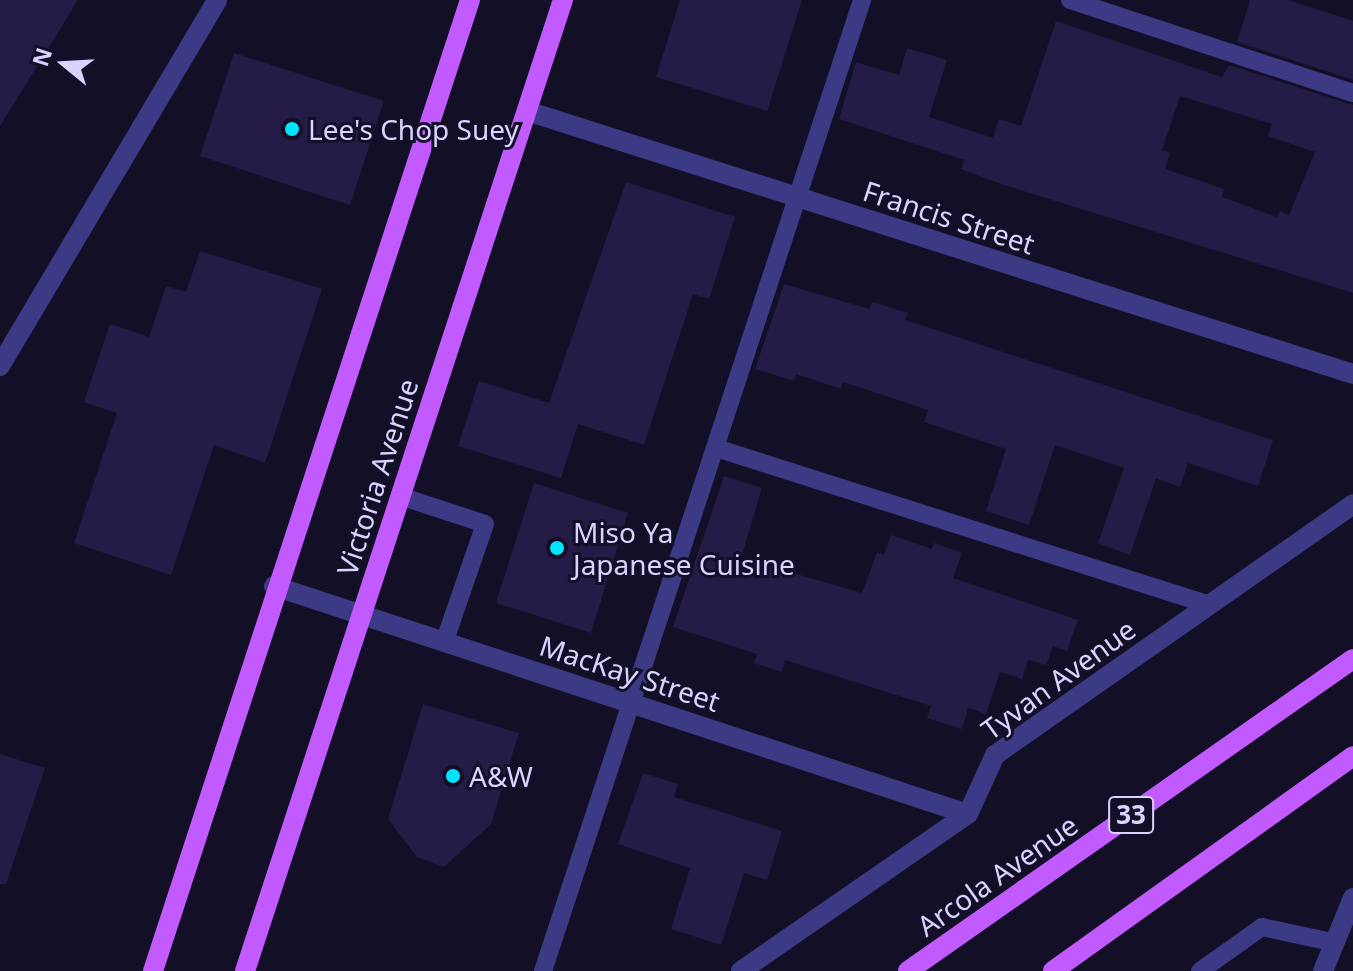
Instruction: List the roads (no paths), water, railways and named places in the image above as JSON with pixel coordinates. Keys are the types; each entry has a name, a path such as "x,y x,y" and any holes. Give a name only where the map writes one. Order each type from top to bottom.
{"main road":[{"path":"153,971 274,586 470,0"},
{"name":"Victoria Avenue","path":"245,971 563,0"},
{"name":"Arcola Avenue","path":"908,971 1353,659"},
{"path":"1053,971 1353,756"}],"street":[{"path":"0,366 217,0"},
{"name":"Francis Street","path":"527,111 1353,374"},
{"name":"Tyvan Avenue","path":"968,814 995,755 1353,504"},
{"name":"MacKay Street","path":"274,586 968,814"},
{"path":"741,971 968,814"},
{"path":"1323,971 1350,900"}],"lane":[{"path":"543,971 862,0"},
{"path":"1070,0 1353,93"},
{"path":"716,448 1210,605"},
{"path":"400,496 485,524 445,640"},
{"path":"1200,971 1262,927 1332,942"}],"place":[{"name":"Lee's Chop Suey","path":"292,129"},
{"name":"Miso Ya Japanese Cuisine","path":"557,548"},
{"name":"A&W","path":"453,776"}]}
